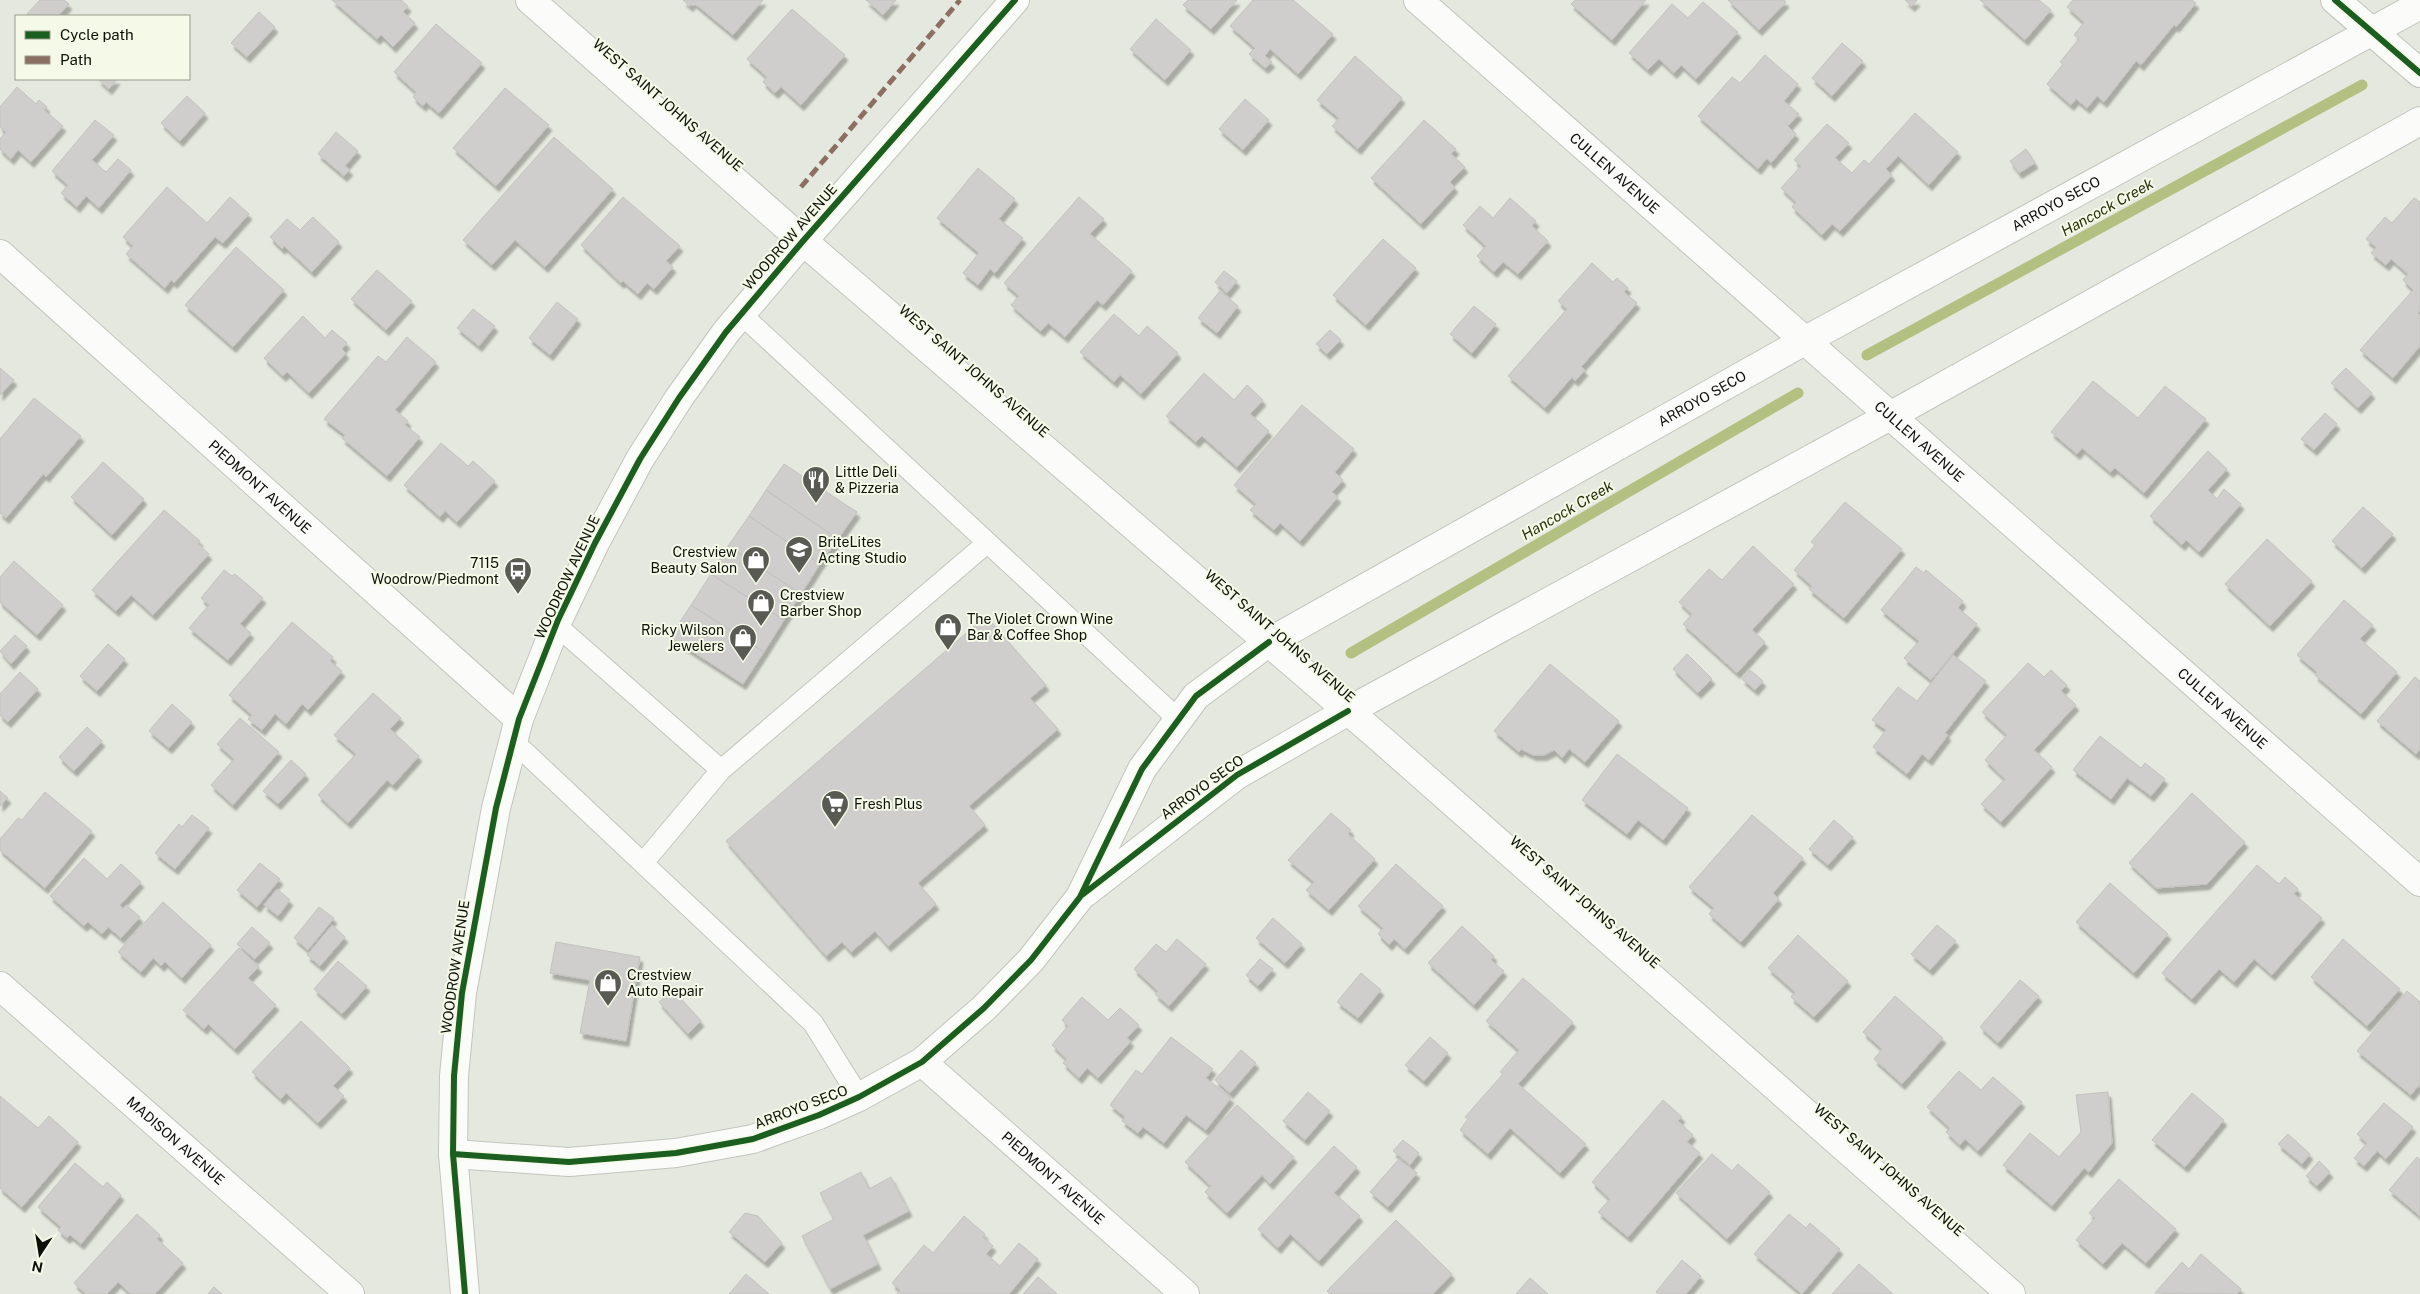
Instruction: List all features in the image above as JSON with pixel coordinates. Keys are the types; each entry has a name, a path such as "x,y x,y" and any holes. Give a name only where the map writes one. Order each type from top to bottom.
{"street":[{"name":"WEST SAINT JOHNS AVENUE","path":"530,0 803,241 1348,711 2011,1294"},
{"name":"WOODROW AVENUE","path":"465,1294 454,1154 454,1076 462,993 496,808 516,730 556,625 595,543 640,458 684,391 741,314 1015,0"},
{"name":"CULLEN AVENUE","path":"1418,0 2420,882"},
{"path":"2335,0 2420,73"},
{"name":"ARROYO SECO","path":"454,1154 569,1162 676,1153 753,1139 859,1098 922,1062 998,994 1031,960 1080,897 1142,769 1196,696 1269,642 1806,340 2420,5"},
{"name":"ARROYO SECO","path":"1080,897 1236,775 1348,711 1890,416 2420,121"},
{"name":"PIEDMONT AVENUE","path":"0,254 516,730"},
{"name":"MADISON AVENUE","path":"0,986 350,1294"},
{"name":"PIEDMONT AVENUE","path":"922,1062 1185,1294"}],"lane":[{"path":"741,314 1179,720"},
{"path":"643,863 721,770 987,543"},
{"path":"556,625 721,770"},
{"path":"516,730 643,863 813,1023 859,1098"}],"building":[{"path":"40,0 64,0 69,4 59,15 27,14"},
{"path":"332,0 401,0 408,6 403,12 415,23 393,47 381,35 377,39"},
{"path":"683,0 763,0 733,35 693,2 690,6"},
{"path":"866,0 896,0 883,15"},
{"path":"1188,0 1237,0 1211,29 1183,5"},
{"path":"1253,0 1293,0 1333,34 1298,74 1270,49 1265,56 1272,62 1265,68 1249,54 1255,48 1230,26"},
{"path":"1575,0 1646,0 1612,40 1571,4"},
{"path":"1728,0 1784,0 1786,2 1759,30"},
{"path":"1905,0 1917,0 1912,6"},
{"path":"1980,0 2039,0 2051,10 2025,40"},
{"path":"2073,0 2192,0 2196,3 2176,27 2174,25 2141,65 2136,61 2104,102 2097,96 2087,108 2076,99 2071,105 2047,84 2063,64 2060,62 2079,39 2074,35 2084,22 2067,7"},
{"path":"1703,2 1738,32 1696,79 1681,65 1674,73 1659,59 1648,70 1629,53 1672,4 1688,18"},
{"path":"792,9 845,55 801,105 781,87 775,93 763,82 767,77 747,59"},
{"path":"259,12 275,27 247,57 231,43"},
{"path":"1156,19 1191,50 1165,80 1130,49"},
{"path":"436,24 482,63 439,113 426,102 423,106 413,97 416,92 394,72"},
{"path":"1842,43 1863,61 1832,96 1812,78"},
{"path":"1765,55 1798,84 1784,101 1799,114 1788,126 1796,134 1771,163 1767,158 1758,169 1698,116 1732,77 1740,83"},
{"path":"1355,56 1402,98 1358,149 1332,126 1339,118 1317,100"},
{"path":"99,80 116,80 109,89"},
{"path":"17,87 36,104 39,100 47,107 44,110 63,126 31,162 18,150 11,159 0,149 0,139 6,132 0,127 0,107"},
{"path":"505,88 549,125 496,186 453,148"},
{"path":"187,96 205,113 180,141 161,123"},
{"path":"1245,99 1269,120 1243,150 1219,129"},
{"path":"1915,113 1958,152 1929,185 1898,156 1886,169 1892,175 1840,231 1832,224 1822,235 1792,207 1796,202 1781,188 1801,166 1794,160 1827,124 1849,143 1835,158 1852,173 1864,160 1869,164"},
{"path":"95,120 114,135 92,160 106,172 118,159 131,170 99,208 86,196 77,207 61,193 68,185 52,171"},
{"path":"1424,120 1456,149 1451,154 1465,167 1450,182 1455,187 1421,224 1371,178"},
{"path":"336,132 358,151 345,166 350,170 344,176 318,154"},
{"path":"554,137 613,189 545,267 515,240 492,265 463,240"},
{"path":"2026,149 2035,163 2019,173 2010,161"},
{"path":"978,168 1015,199 999,219 1023,238 995,273 990,269 978,285 963,273 979,253 937,218"},
{"path":"167,187 207,223 230,197 249,214 223,243 215,237 174,283 171,280 165,288 126,254 133,246 123,237"},
{"path":"623,197 680,246 666,261 673,267 654,289 647,283 638,294 623,281 621,283 581,245"},
{"path":"1079,197 1104,219 1090,234 1132,271 1103,305 1097,300 1065,337 1048,323 1041,331 1011,305 1019,296 1004,283"},
{"path":"1510,198 1536,221 1532,226 1548,241 1518,274 1503,262 1494,272 1477,256 1486,246 1463,225 1480,206 1493,218"},
{"path":"2414,198 2420,202 2420,310 2418,313 2420,315 2420,346 2393,378 2360,350 2413,290 2403,280 2408,274 2391,259 2386,265 2371,253 2376,247 2366,239 2385,217 2392,223"},
{"path":"313,217 339,242 312,272 284,246 282,249 270,237 287,219 300,230"},
{"path":"1383,239 1416,268 1366,325 1333,295"},
{"path":"236,247 284,290 233,347 185,305"},
{"path":"1592,263 1613,282 1617,278 1628,288 1624,292 1637,303 1581,367 1585,370 1575,381 1572,377 1545,408 1508,376 1567,309 1558,301"},
{"path":"377,270 412,301 386,330 351,299"},
{"path":"1224,271 1237,281 1227,293 1215,282"},
{"path":"1220,291 1238,306 1217,333 1198,318"},
{"path":"557,302 578,319 550,355 529,338"},
{"path":"1474,306 1496,324 1472,353 1450,334"},
{"path":"473,309 495,326 479,346 457,328"},
{"path":"1114,314 1139,336 1147,326 1178,353 1141,394 1120,375 1114,382 1080,352"},
{"path":"303,316 325,338 332,330 347,343 342,349 346,353 309,393 287,372 283,376 264,358"},
{"path":"1330,330 1341,340 1327,354 1316,344"},
{"path":"407,337 436,362 395,410 408,421 405,425 420,437 387,476 342,438 345,435 324,419 378,356 386,362"},
{"path":"0,368 14,380 0,395"},
{"path":"2346,368 2372,393 2358,408 2331,383"},
{"path":"1204,373 1234,400 1247,385 1263,400 1250,414 1269,431 1237,467 1202,436 1196,442 1166,416"},
{"path":"2093,381 2138,418 2165,386 2206,419 2144,493 2115,468 2110,472 2082,448 2077,454 2051,432"},
{"path":"34,398 81,436 46,477 43,474 6,518 0,513 0,439"},
{"path":"1302,405 1354,449 1335,472 1343,480 1332,492 1338,497 1300,541 1280,523 1274,530 1250,510 1256,504 1234,485"},
{"path":"2325,413 2337,424 2314,450 2301,439"},
{"path":"441,443 468,466 473,461 495,481 457,522 445,511 440,517 404,485"},
{"path":"2208,451 2227,469 2208,490 2217,499 2224,489 2241,504 2199,552 2186,540 2182,545 2150,516"},
{"path":"103,462 144,499 112,535 71,497"},
{"path":"784,464 857,512 838,539 766,490"},
{"path":"766,490 838,539 820,564 749,516"},
{"path":"1845,502 1902,549 1844,618 1809,589 1812,586 1794,570 1815,545 1811,542"},
{"path":"2363,507 2393,534 2362,568 2332,541"},
{"path":"164,510 200,541 198,544 209,554 153,615 131,595 116,611 92,590"},
{"path":"749,516 820,564 801,594 728,546"},
{"path":"2267,539 2312,581 2270,626 2225,584"},
{"name":"Crestview Beauty Salon","path":"728,546 801,594 784,620 711,574"},
{"path":"1753,546 1794,584 1752,630 1765,642 1737,673 1683,624 1692,614 1679,602 1709,569 1722,580"},
{"path":"14,561 63,605 37,635 0,602 0,577"},
{"path":"1916,567 1924,573 1926,570 1963,601 1958,608 1977,624 1931,680 1904,658 1919,641 1881,610"},
{"path":"224,570 232,576 235,574 263,598 240,624 251,633 228,660 189,628 209,605 201,598"},
{"path":"711,574 784,620 764,652 691,605"},
{"path":"2344,600 2373,625 2360,639 2397,672 2361,714 2315,675 2317,672 2297,655"},
{"path":"691,605 764,652 743,684 670,637"},
{"path":"986,616 1046,685 1030,698 1058,729 969,806 985,825 918,883 936,904 888,946 875,931 851,952 842,942 826,956 726,841"},
{"path":"292,622 333,657 330,661 342,671 308,710 302,704 286,724 275,714 262,730 248,719 252,715 229,695"},
{"path":"15,635 27,646 11,664 0,651"},
{"path":"108,644 125,659 97,691 80,676"},
{"path":"1687,654 1712,679 1698,693 1673,669"},
{"path":"1953,655 1986,681 1945,733 1948,735 1929,760 1922,754 1907,774 1873,747 1886,730 1872,720 1898,687 1917,701"},
{"path":"2028,663 2044,677 2051,670 2067,685 2061,691 2076,705 2034,750 2052,767 2001,822 1981,804 2005,779 1985,760 2007,735 1982,712"},
{"path":"1550,664 1619,721 1585,762 1569,749 1562,758 1554,750 1544,755 1533,755 1521,749 1519,752 1494,731"},
{"path":"1750,670 1763,681 1755,690 1742,679"},
{"path":"20,672 38,689 8,722 0,715 0,694"},
{"path":"2415,677 2420,681 2420,749 2416,754 2377,721"},
{"path":"373,693 401,718 390,729 419,756 393,785 387,780 348,823 318,795 356,754 334,735"},
{"path":"172,704 192,722 169,748 149,731"},
{"path":"240,718 279,752 233,805 211,785 234,759 217,744"},
{"path":"87,727 102,741 74,771 59,757"},
{"path":"2100,736 2141,768 2145,763 2165,779 2151,796 2127,778 2111,799 2073,770"},
{"path":"1617,754 1688,808 1663,840 1638,820 1627,834 1582,800"},
{"path":"291,760 306,774 278,804 263,791"},
{"path":"0,791 8,798 0,806"},
{"path":"45,792 92,831 45,888 0,850 0,839 18,818 22,820"},
{"path":"2192,793 2245,842 2207,884 2156,888 2129,863"},
{"path":"1331,813 1351,830 1348,834 1375,859 1329,910 1306,890 1314,882 1288,860"},
{"path":"192,815 209,828 175,869 155,853 179,824 182,827"},
{"path":"1752,815 1803,858 1773,893 1779,899 1741,942 1709,914 1714,908 1689,887"},
{"path":"1834,820 1853,837 1828,865 1809,849"},
{"path":"84,858 107,879 121,864 141,882 120,905 123,909 126,905 140,917 121,938 108,927 102,934 88,922 84,926 50,896"},
{"path":"260,863 280,879 257,907 237,890"},
{"path":"1396,864 1443,906 1405,949 1394,939 1389,945 1378,934 1383,928 1358,906"},
{"path":"2257,865 2279,884 2285,877 2298,889 2294,894 2322,918 2272,975 2254,959 2234,982 2219,969 2192,999 2162,973"},
{"path":"2110,883 2168,934 2134,973 2076,922"},
{"path":"277,889 290,900 278,916 264,905"},
{"path":"163,902 211,945 182,978 165,962 161,966 153,958 141,972 118,952"},
{"path":"319,907 334,918 308,950 294,938"},
{"path":"1273,918 1302,944 1285,963 1256,938"},
{"path":"332,925 345,937 320,966 307,955"},
{"path":"1937,925 1956,941 1930,970 1911,954"},
{"path":"1462,926 1494,956 1491,960 1504,971 1474,1005 1428,963"},
{"path":"252,927 270,943 255,959 237,944"},
{"path":"1798,935 1848,981 1814,1017 1791,997 1795,992 1768,968"},
{"path":"1177,939 1206,964 1169,1006 1155,994 1158,991 1134,969 1156,944 1166,952"},
{"path":"2343,939 2400,989 2367,1026 2311,977"},
{"name":"Crestview Auto Repair","path":"556,942 640,957 626,1041 580,1033 590,980 550,973"},
{"path":"239,948 259,967 248,978 276,1005 235,1049 208,1024 204,1029 183,1010"},
{"path":"1260,959 1273,969 1258,986 1246,975"},
{"path":"338,961 367,986 342,1014 314,989"},
{"path":"1361,973 1381,990 1358,1018 1337,1002"},
{"path":"1523,978 1573,1022 1518,1084 1586,1144 1560,1173 1510,1128 1488,1154 1460,1130 1468,1119 1465,1117 1503,1074 1500,1072 1519,1050 1486,1021"},
{"path":"2020,980 2039,996 1998,1043 1980,1027"},
{"path":"673,990 701,1021 688,1034 659,1002"},
{"path":"2407,991 2420,1002 2420,1087 2418,1086 2411,1095 2357,1051"},
{"path":"1895,996 1943,1038 1902,1084 1874,1059 1882,1049 1863,1032"},
{"path":"1082,997 1108,1020 1120,1008 1139,1025 1127,1038 1131,1041 1098,1078 1087,1068 1079,1078 1063,1063 1067,1059 1052,1045 1068,1026 1062,1020"},
{"path":"301,1021 350,1068 333,1086 344,1096 318,1123 286,1093 281,1099 252,1072"},
{"path":"1171,1037 1213,1069 1206,1078 1231,1098 1206,1130 1186,1115 1164,1143 1143,1127 1138,1133 1122,1121 1125,1117 1110,1105 1136,1070 1142,1074"},
{"path":"1430,1037 1448,1053 1424,1081 1405,1065"},
{"path":"1241,1050 1256,1063 1230,1093 1215,1080"},
{"path":"1959,1071 1981,1090 1993,1077 2022,1102 1978,1151 1965,1139 1960,1145 1946,1132 1950,1128 1927,1107"},
{"path":"1308,1092 1330,1111 1305,1140 1283,1121"},
{"path":"2108,1092 2112,1143 2089,1172 2084,1168 2052,1206 2003,1165 2030,1133 2059,1157 2081,1132 2076,1095"},
{"path":"2192,1093 2224,1120 2185,1167 2152,1140"},
{"path":"0,1096 38,1128 49,1116 78,1142 22,1207 0,1188"},
{"path":"1663,1100 1682,1117 1678,1121 1693,1135 1687,1142 1700,1153 1628,1237 1598,1212 1610,1199 1592,1182"},
{"path":"2384,1103 2413,1127 2386,1159 2377,1151 2364,1166 2354,1158 2367,1143 2357,1134"},
{"path":"1237,1105 1294,1157 1270,1184 1262,1175 1227,1213 1205,1192 1211,1186 1185,1162"},
{"path":"2288,1134 2310,1154 2302,1164 2278,1144"},
{"path":"1403,1140 1419,1153 1410,1165 1393,1151"},
{"path":"1334,1146 1357,1167 1334,1193 1360,1216 1319,1261 1290,1234 1278,1248 1258,1229"},
{"path":"1712,1154 1732,1171 1738,1164 1770,1192 1727,1239 1676,1193"},
{"path":"2417,1157 2420,1160 2420,1216 2389,1190"},
{"path":"1399,1159 1417,1173 1388,1207 1370,1192"},
{"path":"2319,1161 2330,1172 2317,1186 2306,1176"},
{"path":"75,1163 103,1187 107,1182 121,1195 81,1244 70,1235 67,1238 58,1230 61,1227 38,1207"},
{"path":"861,1172 869,1189 891,1177 909,1211 863,1235 878,1264 830,1289 802,1236 834,1219 820,1193"},
{"path":"2119,1179 2176,1229 2146,1263 2122,1243 2103,1264 2076,1240 2095,1218 2089,1213"},
{"path":"745,1213 758,1216 782,1243 765,1262 729,1232"},
{"path":"137,1214 160,1235 157,1239 183,1263 155,1294 131,1294 118,1282 107,1294 86,1294 74,1283"},
{"path":"1789,1214 1806,1228 1810,1223 1840,1249 1802,1294 1754,1254"},
{"path":"964,1216 985,1234 983,1237 993,1246 986,1254 1000,1266 1019,1243 1038,1259 1009,1294 897,1294 900,1290 892,1283 924,1245 933,1253"},
{"path":"1396,1220 1452,1274 1433,1294 1330,1294 1327,1291"},
{"path":"2201,1254 2241,1289 2237,1294 2155,1293 2182,1262 2189,1269"},
{"path":"1682,1260 1701,1276 1686,1294 1659,1294 1656,1292"},
{"path":"1859,1264 1893,1294 1832,1294"},
{"path":"746,1274 769,1294 729,1294"},
{"path":"1038,1277 1055,1292 1057,1294 1023,1294"},
{"path":"1530,1278 1548,1294 1516,1294"},
{"path":"214,1287 222,1294 208,1294"}],"waterway":[{"name":"Hancock Creek","path":"1867,355 2362,85"},
{"name":"Hancock Creek","path":"1351,653 1798,393"}],"marked path":[{"path":"801,187 960,0"}],"cycle path":[{"path":"465,1294 453,1154 454,1076 462,993 496,808 519,719 558,620 595,543 640,459 679,398 726,332 803,241 1015,0"},
{"path":"2335,0 2420,73"},
{"path":"453,1154 569,1162 676,1153 753,1139 819,1115 859,1097 922,1062 984,1008 1031,960 1080,897 1142,769 1196,696 1269,642"},
{"path":"1082,895 1237,775 1348,711"}],"place":[{"name":"Little Deli & Pizzeria","path":"816,504"},
{"name":"BriteLites Acting Studio","path":"799,574"},
{"name":"Crestview Beauty Salon","path":"756,584"},
{"name":"7115 Woodrow/Piedmont","path":"518,595"},
{"name":"Crestview Barber Shop","path":"761,627"},
{"name":"The Violet Crown Wine Bar & Coffee Shop","path":"948,651"},
{"name":"Ricky Wilson Jewelers","path":"743,662"},
{"name":"Fresh Plus","path":"835,828"},
{"name":"Crestview Auto Repair","path":"608,1007"}]}
